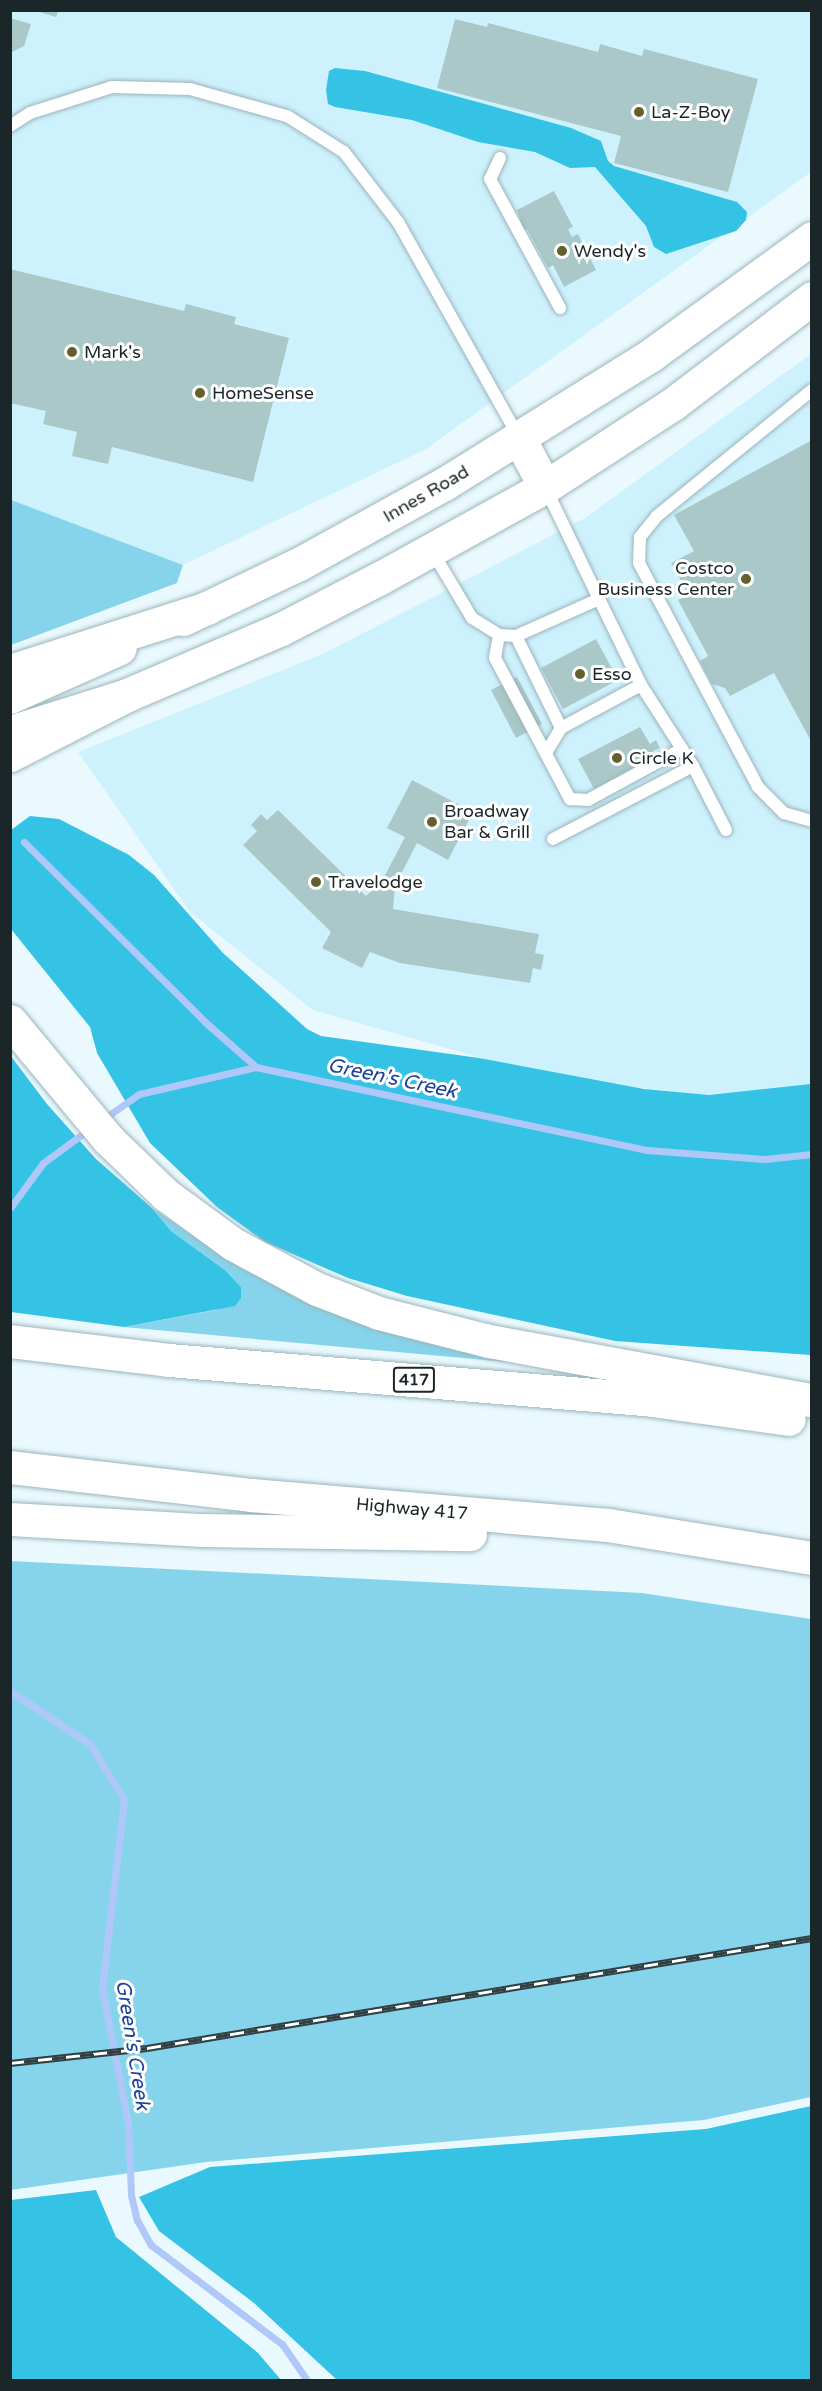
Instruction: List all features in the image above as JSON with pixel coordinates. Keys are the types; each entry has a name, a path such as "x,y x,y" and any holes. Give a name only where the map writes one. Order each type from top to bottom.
{"main road":[{"name":"Innes Road","path":"10,697 208,608 408,506 651,355 812,238"},
{"path":"10,755 127,695 281,629 545,487 673,404 812,298"},
{"path":"519,438 545,487"},
{"path":"10,671 208,608"},
{"path":"10,732 127,695"},
{"path":"12,1022 64,1089 127,1160 173,1201 233,1244 346,1301 489,1341 812,1400"},
{"name":"417","path":"14,1342 169,1360 676,1402 812,1422"},
{"name":"Highway 417","path":"10,1467 250,1495 608,1525 812,1558"},
{"path":"10,1519 203,1530 323,1530 745,1546"}],"lane":[{"path":"10,126 30,113 112,87 190,88 287,116 344,152 398,222 519,438"},
{"path":"500,158 490,179 560,308"},
{"path":"812,390 657,516 640,537 639,563 758,787 784,813 812,820"},
{"path":"545,487 641,685 693,766 726,830"},
{"path":"431,550 472,618 499,635 516,636 599,599"},
{"path":"499,635 495,658 570,799 588,800 682,749"},
{"path":"516,636 561,728"},
{"path":"546,753 561,728 641,685"},
{"path":"553,839 693,766"}],"shaded area":[{"path":"10,11 811,11 811,172 426,449 183,565 11,502"},
{"path":"335,68 365,71 571,128 601,141 608,161 614,166 737,202 747,212 746,220 736,231 666,254 654,247 646,226 595,167 570,168 535,152 478,142 412,120 335,107 328,104 326,90 329,71"},
{"path":"811,354 811,1092 784,1104 552,1078 313,1010 190,912 78,752 325,653 585,518"},
{"path":"11,500 183,565 177,583 11,645"},
{"path":"30,816 59,819 129,855 154,875 223,953 307,1029 321,1036 479,1058 644,1089 709,1095 811,1084 811,1355 615,1341 407,1296 348,1278 265,1242 217,1207 150,1143 97,1053 90,1027 11,929 11,830"},
{"path":"10,1055 47,1104 96,1159 151,1207 171,1231 225,1270 241,1287 241,1298 235,1306 124,1327 11,1312"},
{"path":"151,1207 239,1267 311,1304 516,1357 517,1363 124,1327 216,1310 241,1287 225,1270 171,1231"},
{"path":"11,1561 642,1593 811,1619 811,2097 704,2120 206,2162 11,2190"},
{"path":"811,2106 811,2380 337,2380 254,2303 159,2231 139,2197 210,2167 706,2129"},
{"path":"96,2190 116,2237 258,2353 281,2380 11,2380 11,2200"}],"building":[{"path":"33,10 59,10 56,17"},
{"path":"10,18 31,24 24,46 10,53"},
{"name":"La-Z-Boy","path":"455,19 487,27 488,23 598,52 600,44 642,56 644,49 758,79 728,192 614,163 621,136 437,88"},
{"name":"Wendy's","path":"554,191 573,227 568,229 572,237 578,234 596,270 564,287 553,265 548,268 527,229 524,231 517,210"},
{"path":"10,269 184,311 186,304 236,317 234,324 289,338 253,482 112,447 108,464 72,456 77,432 43,424 46,411 10,403"},
{"name":"Costco Business Center","path":"812,440 812,743 774,673 730,696 725,688 712,684 700,661 708,656 678,600 689,595 671,563 694,551 674,515"},
{"name":"Esso","path":"596,639 618,680 563,709 541,668"},
{"path":"517,677 542,724 516,738 491,690"},
{"name":"Circle K","path":"640,727 650,744 656,740 660,748 653,751 656,756 594,789 578,759"},
{"name":"Travelodge","path":"412,780 473,812 448,860 417,843 395,886 393,909 539,934 535,953 544,955 541,970 533,968 530,983 400,963 370,952 362,968 322,948 331,932 243,845 257,831 251,825 261,814 267,820 278,810 366,896 382,881 405,837 387,828"}],"waterway":[{"path":"24,842 205,1022 256,1067"},
{"name":"Green's Creek","path":"102,1120 139,1094 256,1067 647,1150 765,1159 812,1154"},
{"name":"Green's Creek","path":"10,1208 43,1163 88,1130"},
{"name":"Green's Creek","path":"10,1691 90,1744 124,1799 102,1988 128,2123 131,2195 137,2220 151,2245 282,2344 307,2380"}],"railway":[{"path":"10,2063 147,2048 812,1938"}],"place":[{"name":"La-Z-Boy","path":"639,112"},
{"name":"Wendy's","path":"562,251"},
{"name":"Mark's","path":"72,352"},
{"name":"HomeSense","path":"200,393"},
{"name":"Costco Business Center","path":"746,579"},
{"name":"Esso","path":"580,674"},
{"name":"Circle K","path":"617,758"},
{"name":"Broadway Bar & Grill","path":"432,822"},
{"name":"Travelodge","path":"316,882"}]}
